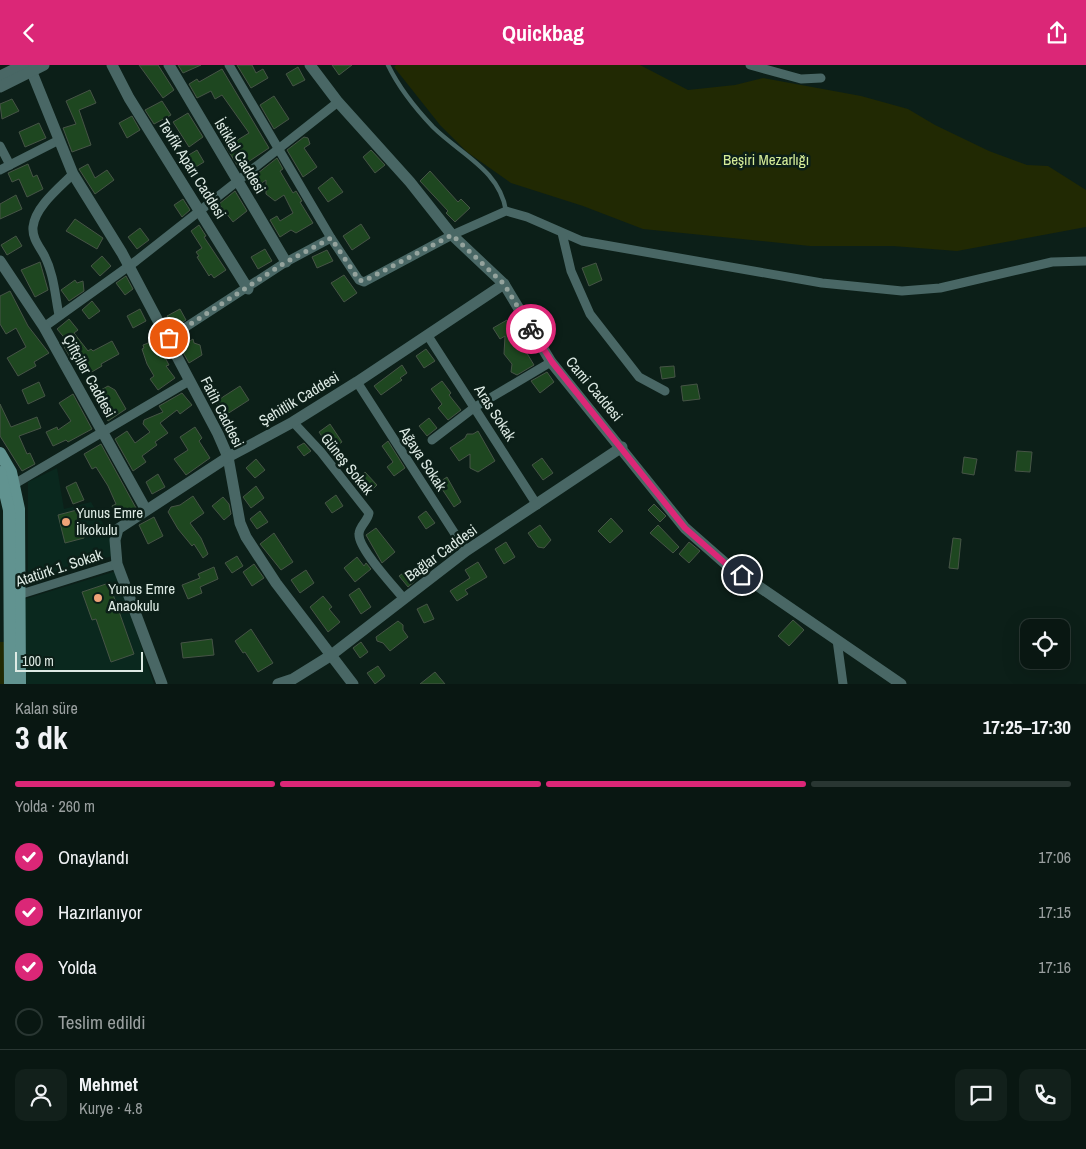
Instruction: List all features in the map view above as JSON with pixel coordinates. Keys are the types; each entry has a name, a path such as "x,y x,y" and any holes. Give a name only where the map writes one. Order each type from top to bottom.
{"main road":[{"path":"0,453 11,472 6,489"},
{"path":"0,472 6,489 19,509 10,684"},
{"path":"14,596 20,684"}],"street":[{"path":"0,76 28,67 44,65"},
{"name":"Tevfik Aparı Caddesi","path":"112,65 129,98 248,289"},
{"name":"İstiklal Caddesi","path":"169,65 286,262"},
{"path":"229,65 331,238 359,280 364,281 452,235 506,211 527,217 582,241 822,283 902,291 940,287 1052,262 1086,261"},
{"name":"Cami Caddesi","path":"310,65 338,102 410,183 452,235 504,284 552,362 685,528 726,564 901,684"},
{"path":"750,65 801,79 820,78"},
{"path":"0,87 28,67"},
{"name":"Fatih Caddesi","path":"28,67 73,175 122,253 128,267 169,338 228,457 240,523 246,537 330,656 353,684"},
{"path":"44,327 128,267 338,102"},
{"path":"0,170 59,140"},
{"path":"0,145 10,165"},
{"path":"59,315 54,282 45,256 35,240 33,227 37,215 73,175"},
{"path":"562,233 571,271 590,314 639,377 665,391"},
{"path":"169,338 248,289 286,262 331,238"},
{"name":"Çiftçiler Caddesi","path":"0,261 44,327 146,510"},
{"name":"Şehitlik Caddesi","path":"162,684 117,564 115,540 118,529 228,457 293,422 358,382 504,284"},
{"name":"Aras Sokak","path":"428,336 537,505"},
{"path":"432,441 475,407 552,362"},
{"path":"6,489 189,381"},
{"name":"Ağaya Sokak","path":"358,382 466,551"},
{"name":"Güneş Sokak","path":"293,422 321,452 369,513 358,531 359,539 404,599"},
{"name":"Bağlar Caddesi","path":"278,684 294,679 330,656 466,551 622,447"},
{"name":"Atatürk 1. Sokak","path":"14,596 117,564"},
{"path":"837,640 843,684"}],"lane":[{"path":"388,65 406,95 433,126 490,174 501,191 506,211"}],"shaded area":[{"name":"Yunus Emre İlkokulu","path":"57,468 64,509 91,502 110,536 112,556 28,583 28,482"},
{"path":"116,571 154,684 25,684 25,599"}],"green space":[{"name":"Beşiri Mezarlığı","path":"396,65 640,65 688,90 735,85 763,78 861,96 908,109 935,125 989,151 1027,165 1048,166 1086,190 1086,227 957,251 893,246 810,246 643,229 583,206 511,183 467,152 440,125 394,67"},
{"path":"0,642 4,642 4,684 0,684"}],"building":[{"path":"139,65 158,65 174,90 163,98"},
{"path":"178,65 201,65 183,73"},
{"path":"237,65 252,65 256,73 263,69 268,78 251,88"},
{"path":"332,65 352,65 339,75"},
{"path":"298,67 305,80 293,86 286,74"},
{"path":"222,69 269,148 239,168 226,147 249,133 222,95 215,99 211,91 197,98 189,84 197,79 199,82"},
{"path":"90,90 96,103 79,110 91,145 72,152 63,128 76,124 66,101"},
{"path":"274,96 289,119 274,129 260,105"},
{"path":"12,99 19,111 2,119 0,104"},
{"path":"162,101 171,115 154,124 145,110"},
{"path":"188,113 203,137 189,147 173,122"},
{"path":"132,116 140,130 127,138 119,123"},
{"path":"39,123 46,138 25,147 19,132"},
{"path":"304,137 308,138 310,144 304,148 317,167 303,177 287,150"},
{"path":"197,150 204,162 189,171 182,159"},
{"path":"371,150 385,165 375,173 363,157"},
{"path":"277,158 283,169 280,171 293,193 296,191 302,201 300,202 313,223 296,233 291,230 280,237 270,220 277,216 280,221 293,213 284,195 275,201 266,194 266,180 253,189 248,181"},
{"path":"28,164 33,177 37,175 43,189 27,197 19,179 12,182 8,173"},
{"path":"88,164 95,178 107,170 114,180 95,194 79,169"},
{"path":"430,171 458,202 461,199 470,208 455,222 446,213 448,211 420,181"},
{"path":"332,177 343,192 328,202 318,188"},
{"path":"235,191 247,211 233,222 219,204"},
{"path":"16,195 22,209 0,219 0,204"},
{"path":"183,199 190,210 182,217 174,205"},
{"path":"75,219 103,238 97,249 66,231"},
{"path":"361,224 370,238 352,250 343,236"},
{"path":"199,225 206,236 204,237 226,270 214,278 211,274 209,276 197,257 199,256 196,252 202,248 191,231"},
{"path":"140,228 149,240 137,249 128,237"},
{"path":"16,236 22,246 7,255 1,245"},
{"path":"265,249 272,261 258,269 251,257"},
{"path":"327,250 333,261 317,268 312,257"},
{"path":"102,256 111,266 100,276 91,266"},
{"path":"40,262 48,290 35,297 21,270"},
{"path":"596,263 602,280 589,286 582,268"},
{"path":"344,275 357,293 344,302 331,283"},
{"path":"126,276 133,289 125,295 116,283"},
{"path":"75,280 77,283 83,281 84,291 69,301 61,290"},
{"path":"10,291 28,326 49,353 34,362 36,366 18,376 7,358 26,347 16,328 6,334 0,324 0,296"},
{"path":"92,301 100,311 89,319 82,310"},
{"path":"140,309 146,321 133,328 127,316"},
{"path":"180,309 186,320 174,327 167,316"},
{"path":"69,319 78,330 74,333 88,351 91,349 93,351 112,341 119,354 90,373 76,352 70,357 63,345 68,342 57,329"},
{"path":"507,320 534,365 517,375 511,372 512,364 504,354 505,336 500,339 493,328"},
{"path":"193,339 194,343 200,345 202,355 189,363 180,347"},
{"path":"156,340 169,365 166,366 175,378 158,390 150,379 154,376 147,364 142,349 144,348 143,345"},
{"path":"426,349 435,361 424,368 416,356"},
{"path":"402,365 407,373 400,378 402,380 381,395 374,386"},
{"path":"674,366 675,377 662,379 660,367"},
{"path":"547,372 554,382 540,393 531,381"},
{"path":"442,381 451,393 449,395 461,410 448,420 438,408 442,404 431,389"},
{"path":"39,382 45,396 28,404 22,390"},
{"path":"697,384 700,399 683,401 681,386"},
{"path":"108,386 115,390 126,409 108,421 92,395"},
{"path":"240,386 249,400 224,416 215,402"},
{"path":"182,393 192,405 180,414 177,410 160,423 168,433 155,442 157,445 142,456 146,462 133,471 115,439 127,431 135,443 150,432 143,424 144,420 163,412 159,406"},
{"path":"73,394 92,429 68,442 66,440 53,446 46,432 57,427 58,430 71,421 59,403"},
{"path":"0,404 11,427 37,417 41,428 19,436 27,454 30,453 35,464 22,471 0,436"},
{"path":"429,418 437,428 427,436 419,426"},
{"path":"330,424 342,442 331,450 319,432"},
{"path":"195,427 202,438 199,441 210,458 186,475 174,459 188,450 180,437"},
{"path":"478,431 495,461 478,472 470,468 470,454 459,461 450,448 465,438 467,434 473,434"},
{"path":"388,441 405,468 394,476 387,467 393,462 382,446"},
{"path":"304,443 311,451 304,456 297,447"},
{"path":"101,444 136,508 119,519 112,506 116,504 108,486 96,467 92,469 84,454"},
{"path":"1017,451 1032,452 1030,472 1015,471"},
{"path":"964,457 977,459 974,475 962,473"},
{"path":"542,458 553,473 543,480 532,465"},
{"path":"256,459 265,470 255,478 246,468"},
{"path":"365,472 377,485 366,496 354,482"},
{"path":"158,474 165,487 152,494 146,482"},
{"path":"447,477 461,502 454,507 438,483"},
{"path":"76,482 84,500 73,504 66,487"},
{"path":"256,486 264,498 251,508 243,497"},
{"path":"336,495 343,506 332,513 325,503"},
{"path":"193,496 204,513 190,523 201,538 208,554 203,558 194,544 192,546 178,529 168,512 171,507 180,505"},
{"path":"223,497 229,504 231,514 224,520 212,506"},
{"path":"654,504 666,516 660,522 648,510"},
{"path":"77,510 84,538 65,543 58,515"},
{"path":"260,511 268,522 257,529 250,519"},
{"path":"426,511 435,523 426,529 418,517"},
{"path":"154,517 163,536 148,544 139,525"},
{"path":"611,518 623,531 610,543 598,531"},
{"path":"540,525 551,540 544,548 538,547 528,533"},
{"path":"658,525 679,547 673,553 650,533"},
{"path":"376,528 395,552 382,563 366,535"},
{"path":"274,533 293,562 281,570 260,544"},
{"path":"953,538 961,539 958,569 949,568"},
{"path":"506,542 515,557 504,564 495,549"},
{"path":"689,542 700,551 689,563 679,554"},
{"path":"237,556 243,566 232,573 225,563"},
{"path":"357,557 364,566 366,563 371,569 355,582 344,568"},
{"path":"478,562 487,577 465,590 468,594 457,601 450,591 470,578 465,570"},
{"path":"254,564 264,578 252,586 243,572"},
{"path":"214,567 218,579 200,587 202,593 188,599 182,585 200,578 198,574"},
{"path":"409,569 417,579 408,587 399,576"},
{"path":"306,570 314,583 300,593 291,580"},
{"path":"109,583 134,654 111,662 96,619 92,620 82,592"},
{"path":"359,588 371,607 361,614 349,595"},
{"path":"323,596 332,607 329,609 340,622 328,632 310,607"},
{"path":"427,604 434,619 424,623 417,609"},
{"path":"793,620 804,630 789,646 778,636"},
{"path":"398,621 403,625 403,630 408,637 390,651 383,643 377,641 376,637"},
{"path":"251,629 273,663 258,672 235,641"},
{"path":"212,639 214,655 183,658 181,643"},
{"path":"361,642 368,652 360,658 353,648"},
{"path":"378,666 385,676 375,684 367,673"},
{"path":"435,672 445,684 420,684"}],"way so far":[{"path":"169,338 248,289 286,262 331,238 359,280 364,281 452,235 504,284 531,329"}],"place":[{"name":"Yunus Emre İlkokulu","path":"66,522"},
{"name":"Yunus Emre Anaokulu","path":"98,598"}],"route":[{"path":"531,329 552,362 685,528 726,564 742,575"}]}
